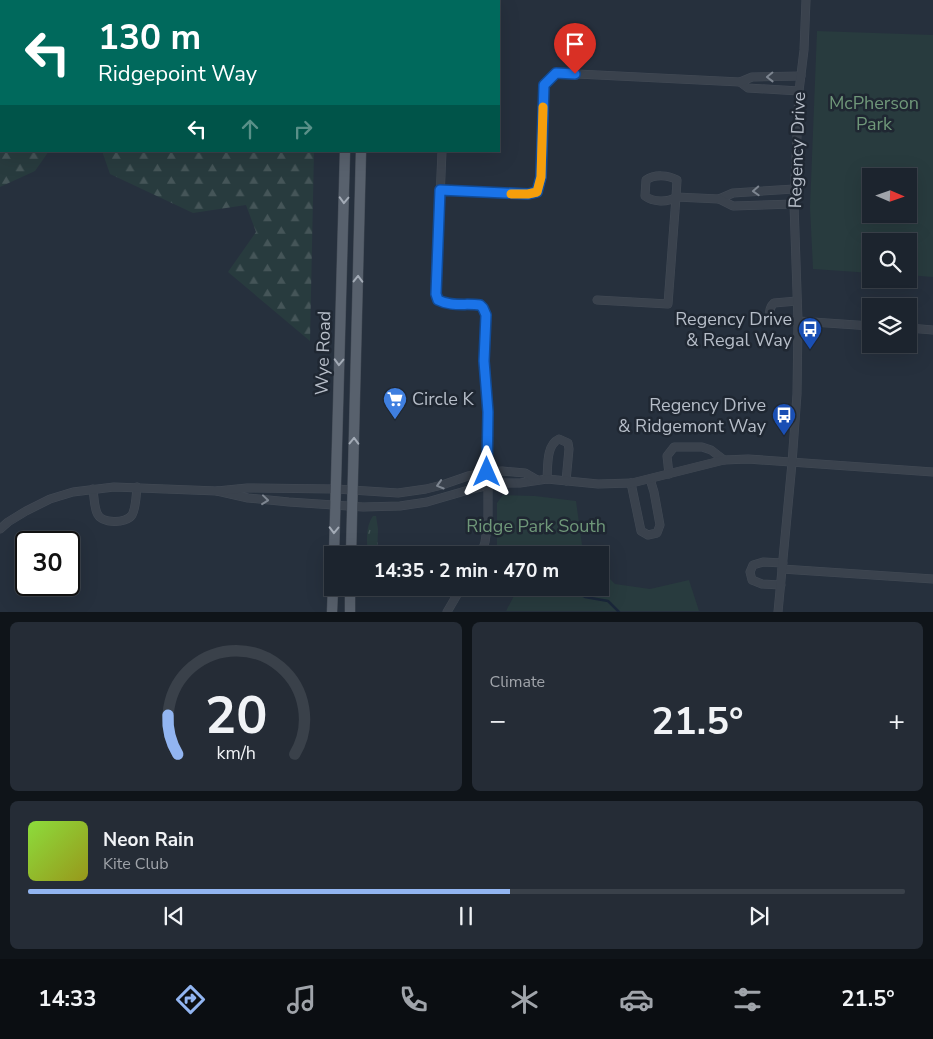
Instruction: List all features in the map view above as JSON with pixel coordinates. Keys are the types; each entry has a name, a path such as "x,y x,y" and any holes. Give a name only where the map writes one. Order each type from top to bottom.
{"main road":[{"name":"Wye Road","path":"334,546 345,152"},
{"name":"Wye Road","path":"351,546 361,152"},
{"path":"332,612 333,596"},
{"path":"350,596 350,612"}],"street":[{"name":"Regency Drive","path":"778,612 797,394 798,321 794,189 806,0"},
{"path":"440,190 528,194 537,192 541,177 544,85 556,73 740,82 752,77 801,76"},
{"path":"740,82 748,88 799,91"},
{"path":"442,152 436,294 438,300 450,304 480,305 486,315 484,361 488,412 488,484 487,533 484,546"},
{"path":"598,300 668,304 676,197 677,180 671,177 652,176 646,180 645,196 650,200 670,201 676,197 719,199 733,206 794,204"},
{"path":"719,199 733,193 794,189"},
{"path":"797,301 774,303 770,314 772,319 862,325"},
{"path":"917,329 933,330"},
{"path":"547,479 550,446 559,439 568,443 566,481"},
{"path":"669,474 667,456 674,447 702,447 711,450 724,460"},
{"path":"217,491 248,498 289,502 383,507 415,504 438,499 488,484 520,483 547,479 598,484 631,483 724,460 748,459 933,472"},
{"path":"0,529 26,511 50,499 73,492 114,487 217,491 247,488 412,492 487,472 526,473 537,480"},
{"path":"631,483 641,531 648,535 657,533 660,525 650,479"},
{"path":"93,489 97,514 101,519 125,521 131,517 134,511 137,487"},
{"path":"781,584 762,584 752,580 750,572 753,565 763,562 782,566 933,579"},
{"path":"447,612 456,596"}],"green space":[{"name":"McPherson Park","path":"817,31 933,35 933,277 917,276 917,233 862,233 862,272 813,269 810,207"},
{"path":"0,152 48,152 35,171 0,187"},
{"path":"102,152 314,152 310,341 228,272 256,232 246,205 193,213 110,174"},
{"name":"Ridge Park South","path":"503,495 535,496 576,501 582,546 496,546 497,503"},
{"path":"373,516 376,516 377,546 367,546 370,520"},
{"name":"Ridge Park South","path":"609,578 615,584 650,589 689,580 699,611 506,611 514,596 609,596"}],"waterway":[{"path":"583,596 608,601 619,612"}],"slow traffic":[{"path":"511,194 537,192 541,177 543,107"}],"place":[{"name":"Regency Drive & Regal Way","path":"810,350"},
{"name":"Circle K","path":"395,420"},
{"name":"Regency Drive & Ridgemont Way","path":"784,436"}],"route":[{"path":"487,472 488,412 484,361 486,315 480,305 450,304 438,300 436,294 440,190 528,194 537,192 541,177 544,85 556,73 575,74"}]}
